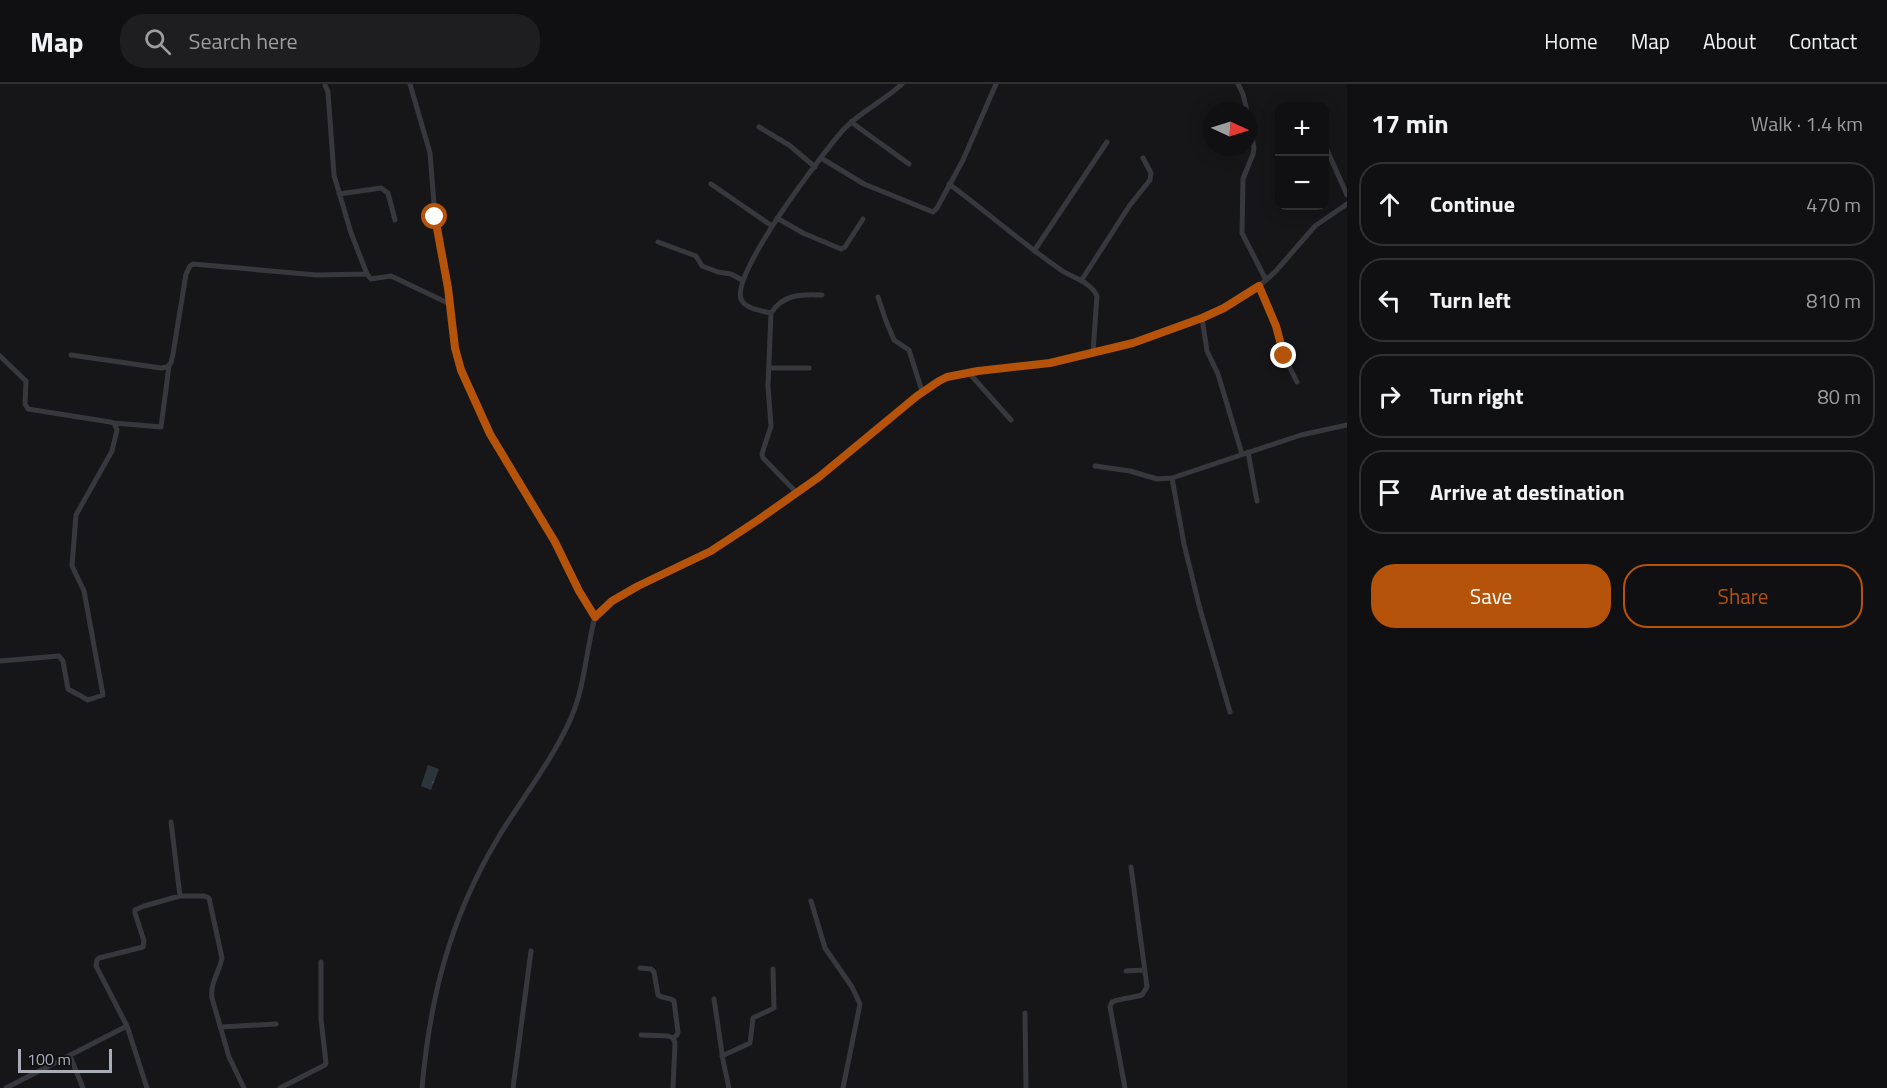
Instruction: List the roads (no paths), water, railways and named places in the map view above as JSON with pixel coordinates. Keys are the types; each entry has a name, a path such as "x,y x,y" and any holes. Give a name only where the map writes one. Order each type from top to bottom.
{"street":[{"path":"410,84 430,153 435,217 455,348 469,390 490,434 555,542 579,591 595,617"},
{"path":"771,313 755,309 741,300 740,294 742,280 772,226 843,130 902,84"},
{"path":"821,158 864,184 933,212 963,160 996,84"},
{"path":"1238,84 1245,102"},
{"path":"325,85 328,93 332,161 339,194 367,274 371,279 391,276 450,304"},
{"path":"851,122 909,164"},
{"path":"759,127 789,145 815,167"},
{"path":"1034,251 1107,142"},
{"path":"1329,154 1347,195"},
{"path":"1252,156 1243,179 1242,233 1266,280"},
{"path":"1081,281 1130,205 1150,180 1151,173 1143,158"},
{"path":"711,184 772,226"},
{"path":"950,184 1034,251 1094,290 1097,297 1092,352"},
{"path":"339,194 381,188 388,193 395,220"},
{"path":"422,1088 424,1060 436,994 446,951 458,917 498,839 540,775 571,718 580,692 595,617 612,601 638,586 711,551 734,537 819,477 922,392 947,377 1050,363 1133,343 1202,318 1224,308 1259,286 1315,226 1347,204"},
{"path":"777,218 803,233 841,249 845,247 863,219"},
{"path":"658,242 696,256 702,266 731,274 742,280"},
{"path":"0,356 26,381 25,404 28,409 114,423 161,427 169,366 186,274 190,266 200,264 317,275 367,274"},
{"path":"1259,286 1276,326 1284,356 1297,382"},
{"path":"797,493 763,458 762,454 771,426 769,368 771,313 778,304 797,294 822,295"},
{"path":"878,297 894,340 909,350 922,392"},
{"path":"1202,318 1207,351 1218,374 1245,453 1257,501"},
{"path":"71,355 161,368 169,366"},
{"path":"769,368 809,368"},
{"path":"969,373 1011,420"},
{"path":"0,661 59,656 63,661 68,689 88,700 102,695 84,591 72,566 76,515 112,451 117,430 114,423"},
{"path":"1095,466 1130,471 1157,479 1172,478 1301,435 1347,425"},
{"path":"1172,478 1184,544 1200,609 1230,712"},
{"path":"171,822 180,896"},
{"path":"1125,1088 1110,1007 1116,1000 1142,995 1147,987 1131,867"},
{"path":"147,1088 127,1026 96,966 97,960 143,947 144,940 135,910 180,896 209,898 222,958 211,990 229,1057 244,1088"},
{"path":"812,901 825,948 852,987 860,1004 843,1088"},
{"path":"513,1088 531,951"},
{"path":"280,1088 325,1065 326,1062 321,1019 321,962"},
{"path":"640,968 651,969 654,972 658,995 674,1001 678,1032 673,1038"},
{"path":"722,1056 750,1043 753,1018 774,1008 773,969"},
{"path":"1126,971 1143,970 1145,972"},
{"path":"714,999 729,1088"},
{"path":"1025,1012 1026,1088"},
{"path":"221,1027 276,1024"},
{"path":"6,1088 127,1026"},
{"path":"641,1035 673,1038"},
{"path":"673,1038 675,1043 673,1088"},
{"path":"70,1056 83,1088"}],"water":[{"path":"428,765 439,769 431,790 421,786"}]}
